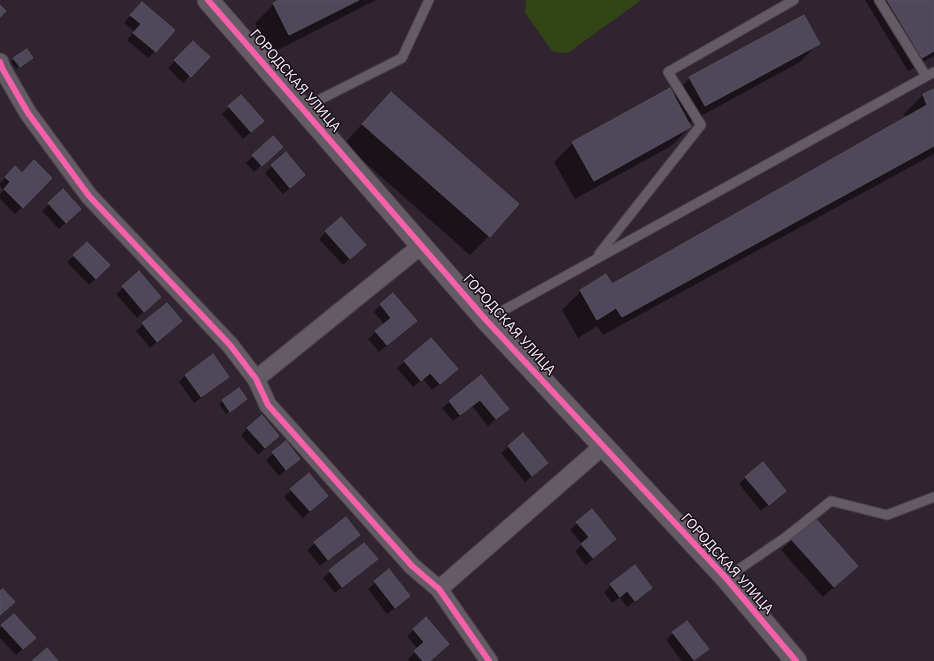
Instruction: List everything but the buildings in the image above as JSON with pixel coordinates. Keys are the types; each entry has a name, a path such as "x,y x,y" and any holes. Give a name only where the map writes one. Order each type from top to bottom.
{"street":[{"name":"ГОРОДСКАЯ УЛИЦА","path":"208,0 422,244 486,320 726,578 796,661"},
{"path":"0,62 28,113 89,196 230,345 256,379 268,405 412,566 440,589 489,661"},
{"path":"256,379 422,244"},
{"path":"440,589 603,446"}],"lane":[{"path":"302,108 402,58 429,0"},
{"path":"596,258 702,125 668,72 794,0"},
{"path":"486,320 930,74 879,0"},
{"path":"726,578 786,537 831,501 887,515 934,497"}],"green space":[{"path":"526,0 641,0 568,53 553,52 525,13"}],"cycle path":[{"path":"208,0 486,320 726,578 796,661"},
{"path":"0,62 28,113 89,196 230,345 256,379 268,405 412,566 439,589 489,661"}]}
